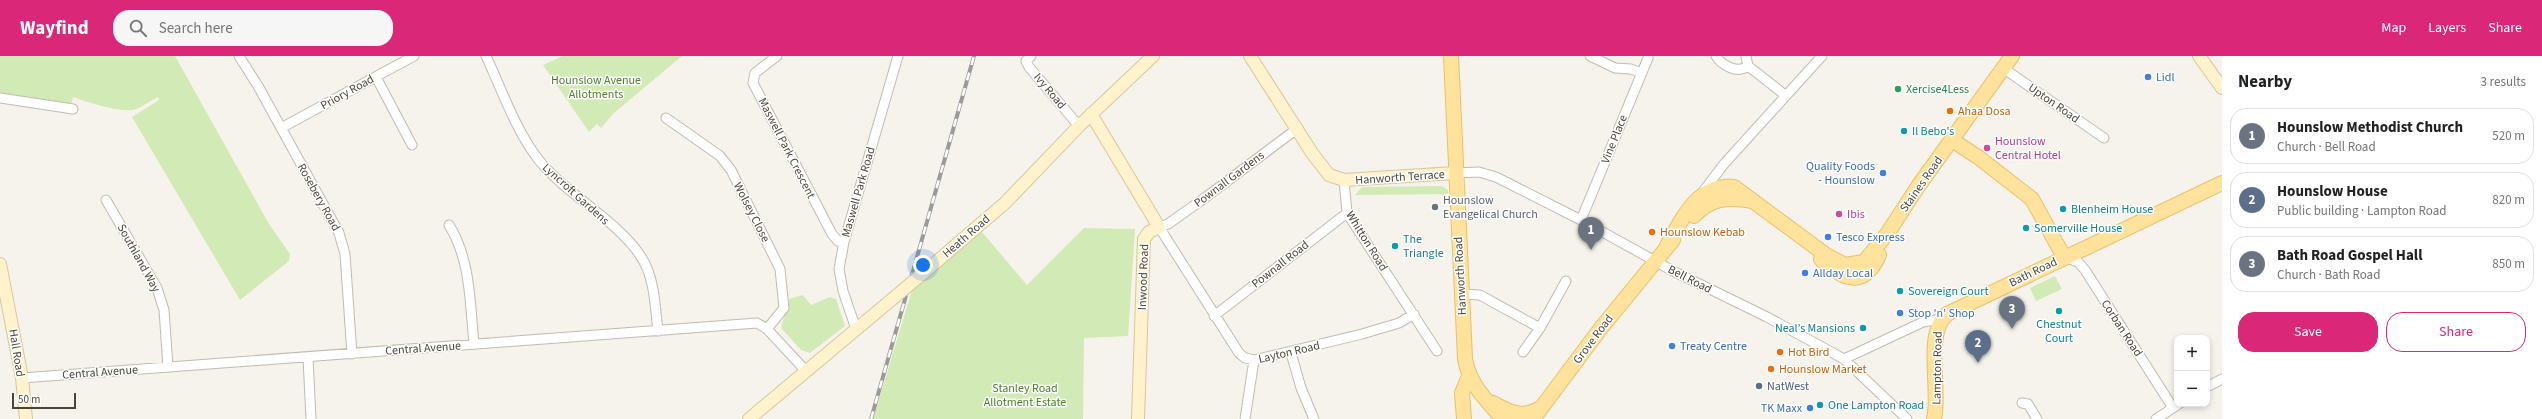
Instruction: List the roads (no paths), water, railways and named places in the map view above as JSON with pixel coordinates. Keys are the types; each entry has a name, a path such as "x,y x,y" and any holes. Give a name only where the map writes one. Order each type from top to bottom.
{"main road":[{"name":"Hanworth Road","path":"1451,56 1460,294 1464,359 1469,376 1484,397 1503,419"},
{"name":"Staines Road","path":"1667,246 1693,204 1707,191 1720,186 1734,187 1756,202 1802,239 1840,275 1850,278 1868,272 1877,258 1887,234 1919,185 2012,56"},
{"path":"1952,140 1978,157 2032,199 2064,257"},
{"name":"Bath Road","path":"1941,319 1978,298 2222,183"},
{"name":"Staines Road","path":"1655,261 1705,205 1718,199 1731,198 1756,202"},
{"name":"Grove Road","path":"1533,419 1601,328 1655,261"},
{"name":"Lampton Road","path":"1934,419 1937,406 1935,338 1941,319"},
{"path":"1464,419 1462,393 1469,376"},
{"name":"Hanworth Road","path":"1484,397 1492,416"},
{"path":"1484,397 1505,410 1520,414 1528,414 1544,405"}],"street":[{"name":"Rosebery Road","path":"239,56 339,233 345,254 352,354"},
{"name":"Priory Road","path":"281,128 414,56"},
{"name":"Lyncroft Gardens","path":"486,56 525,141 539,160 629,242 643,260 652,283 658,331"},
{"name":"Maswell Park Crescent","path":"777,56 755,73 753,83 832,234 838,241 844,242"},
{"name":"Maswell Park Road","path":"856,329 843,291 839,269 844,242 898,56"},
{"name":"Ivy Road","path":"1031,56 1026,60 1029,67 1079,126"},
{"name":"Heath Road","path":"749,419 805,370 928,269 1004,203 1091,114 1152,56"},
{"path":"1250,56 1298,128 1312,153 1329,175 1344,180"},
{"path":"1590,56 1616,68 1631,69 1641,73"},
{"path":"1716,56 1718,60 1737,70 1748,66"},
{"path":"1746,56 1748,66 1785,95"},
{"path":"2199,56 2222,88"},
{"name":"Vine Place","path":"1580,220 1648,58"},
{"path":"1693,204 1722,166 1785,95 1821,58"},
{"name":"Upton Road","path":"2003,68 2104,138"},
{"path":"376,77 412,145"},
{"path":"0,98 73,109"},
{"path":"1091,114 1159,227"},
{"name":"Wolsey Close","path":"666,118 720,156 731,170 780,269 785,299 784,308 767,329"},
{"name":"Pownall Gardens","path":"1159,227 1168,224 1206,197 1298,128"},
{"path":"1720,186 1722,166"},
{"name":"Bell Road","path":"1455,173 1479,172 1496,177 1580,220 1655,261 1767,317 1844,359 1907,419"},
{"name":"Hanworth Terrace","path":"1344,180 1455,173"},
{"name":"Whitton Road","path":"1344,180 1346,213 1437,351"},
{"name":"Southland Way","path":"106,200 157,288 164,310 168,367"},
{"name":"Pownall Road","path":"1214,316 1346,213"},
{"path":"449,226 454,233 467,273 474,344"},
{"name":"Layton Road","path":"1159,227 1214,316 1239,353 1245,358 1254,360 1291,353 1399,323 1414,314"},
{"name":"Inwood Road","path":"1138,419 1144,239 1149,232 1159,227"},
{"name":"Corban Road","path":"2064,257 2078,262 2090,277 2174,403"},
{"name":"Hall Road","path":"0,264 4,294 22,378 26,419"},
{"path":"1523,352 1540,328 1566,280"},
{"path":"1460,294 1480,295 1540,328"},
{"name":"Bath Road","path":"1844,359 1923,322 1941,319"},
{"name":"Central Avenue","path":"22,378 308,358 757,323 767,329"},
{"path":"767,329 805,370"},
{"path":"1291,353 1301,388 1314,419"},
{"path":"308,358 311,419"},
{"path":"1245,419 1254,360"},
{"path":"2210,386 2222,378"},
{"path":"2022,403 2028,404 2037,419"},
{"path":"2156,419 2174,407"}],"railway":[{"path":"871,419 974,56"}],"place":[{"name":"Lidl","path":"2148,77"},
{"name":"Xercise4Less","path":"1898,89"},
{"name":"Ahaa Dosa","path":"1950,111"},
{"name":"Il Bebo's","path":"1904,131"},
{"name":"Hounslow Central Hotel","path":"1987,148"},
{"name":"Quality Foods - Hounslow","path":"1883,173"},
{"name":"Hounslow Evangelical Church","path":"1435,207"},
{"name":"Blenheim House","path":"2063,209"},
{"name":"Ibis","path":"1839,214"},
{"name":"Somerville House","path":"2026,228"},
{"name":"Hounslow Kebab","path":"1652,232"},
{"name":"Tesco Express","path":"1828,237"},
{"name":"The Triangle","path":"1395,246"},
{"name":"Hounslow Methodist Church","path":"1591,250"},
{"name":"Allday Local","path":"1805,273"},
{"name":"Sovereign Court","path":"1900,291"},
{"name":"Chestnut Court","path":"2059,311"},
{"name":"Stop 'n' Shop","path":"1900,313"},
{"name":"Neal’s Mansions","path":"1863,328"},
{"name":"Bath Road Gospel Hall","path":"2012,329"},
{"name":"Treaty Centre","path":"1672,346"},
{"name":"Hot Bird","path":"1780,352"},
{"name":"Hounslow House","path":"1978,363"},
{"name":"Hounslow Market","path":"1771,369"},
{"name":"NatWest","path":"1759,386"},
{"name":"One Lampton Road","path":"1820,405"},
{"name":"TK Maxx","path":"1810,408"}],"park label":[{"name":"Hounslow Avenue Allotments","path":"596,87"},
{"name":"Stanley Road Allotment Estate","path":"1025,395"}]}
